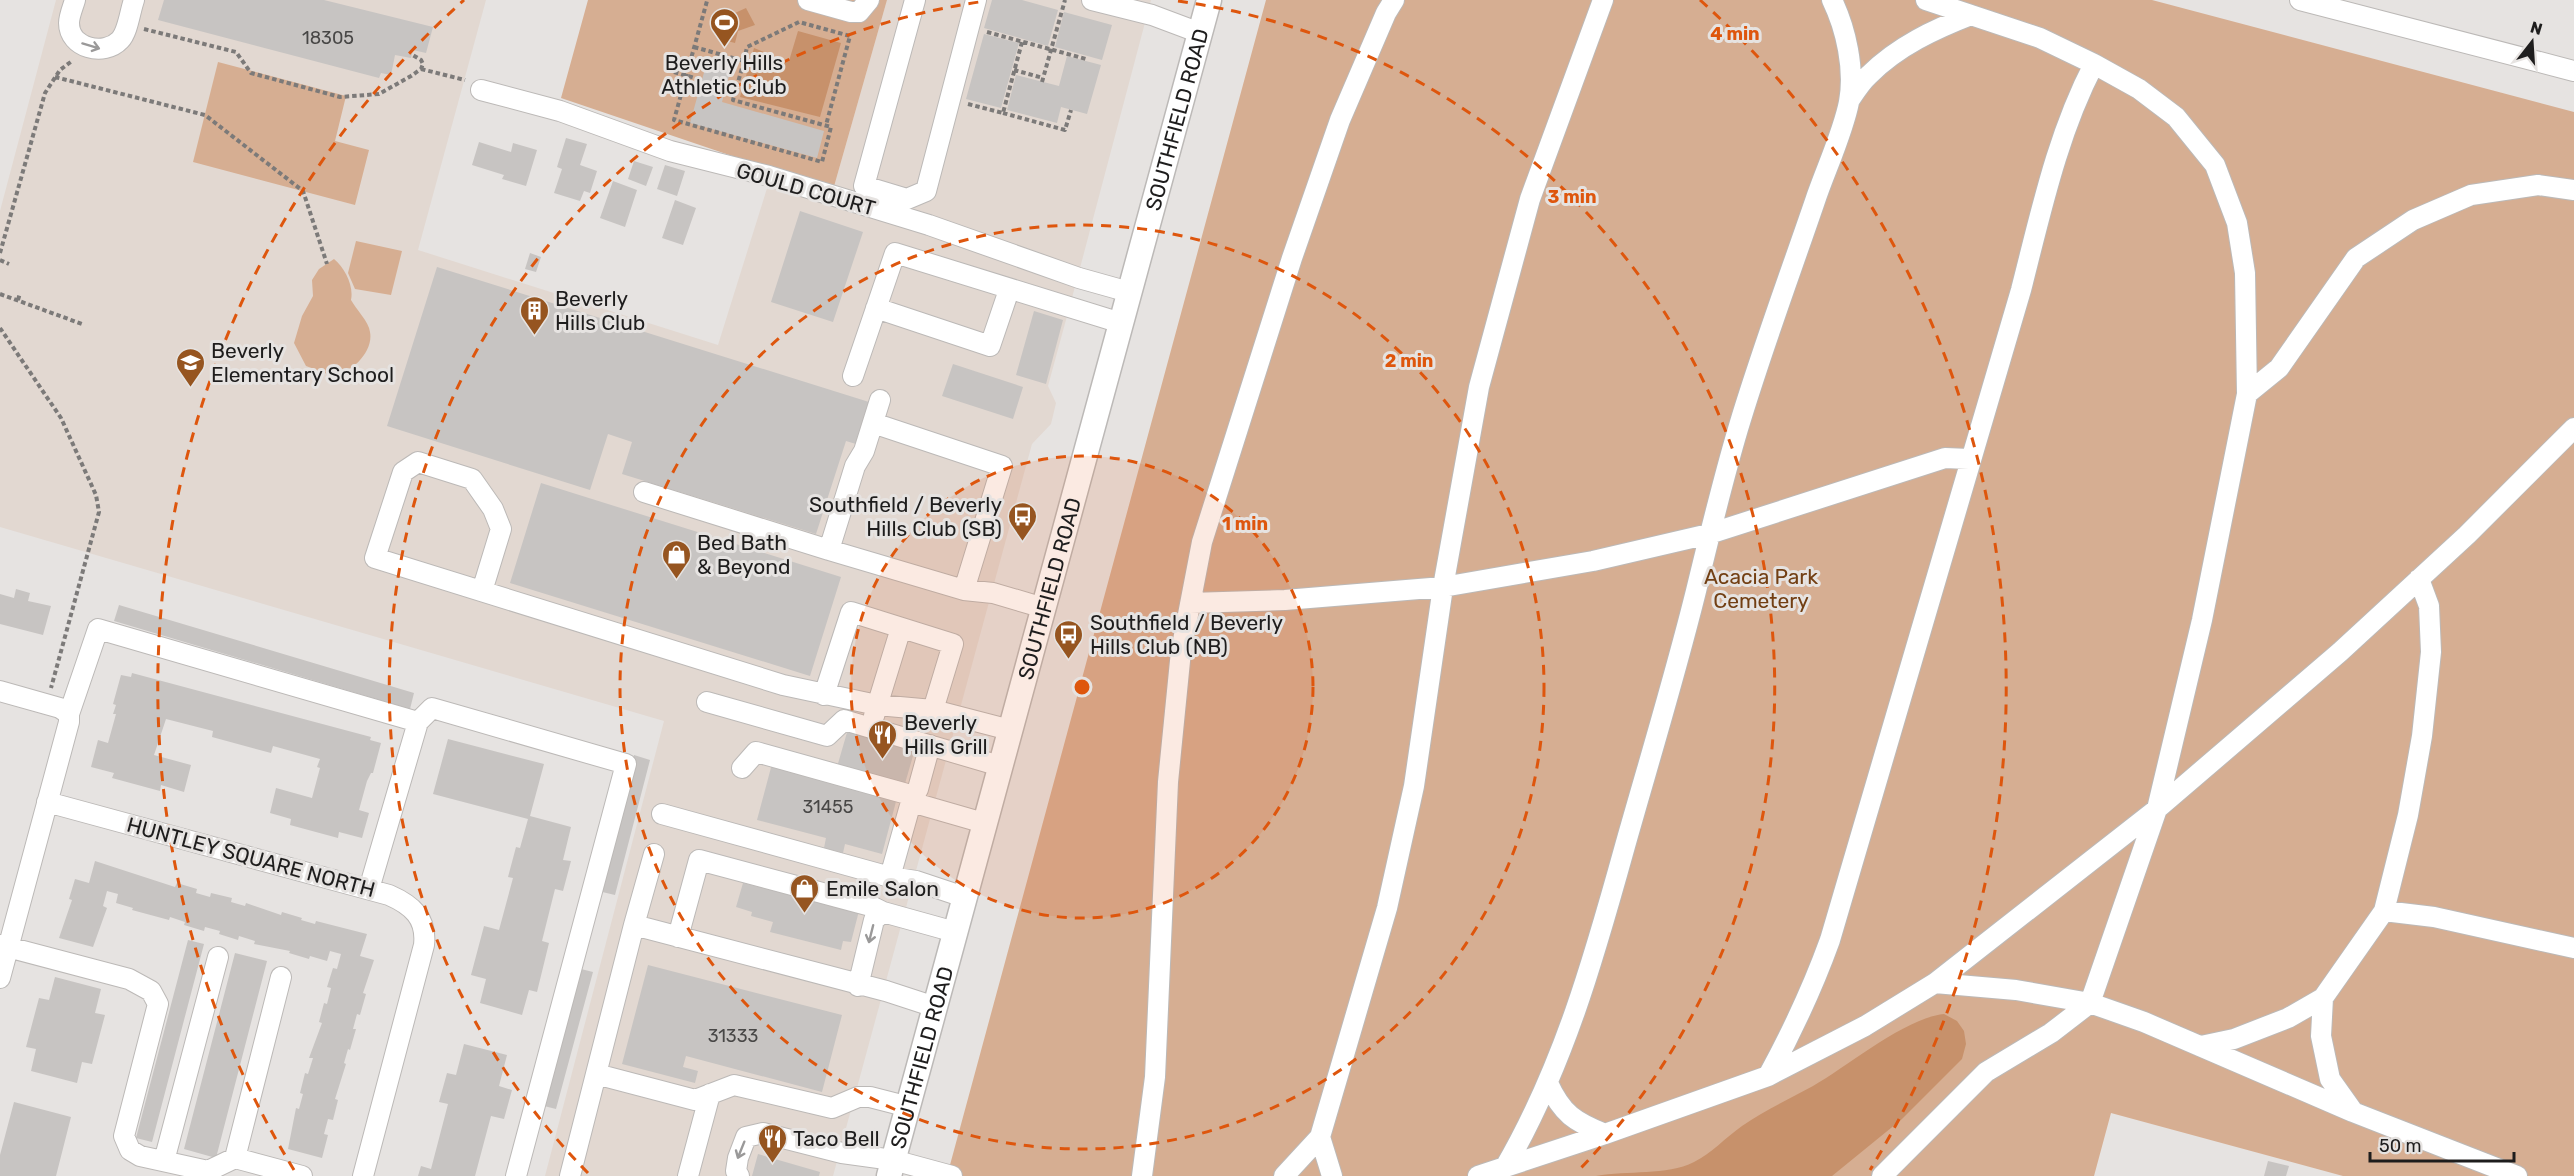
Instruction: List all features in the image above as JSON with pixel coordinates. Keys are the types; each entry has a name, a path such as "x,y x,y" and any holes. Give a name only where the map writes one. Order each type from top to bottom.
{"main road":[{"name":"SOUTHFIELD ROAD","path":"891,1168 1209,0"}],"street":[{"path":"75,0 69,24 74,36 83,45 96,50 109,48 121,39 134,0"},
{"path":"808,0 851,12 859,12 869,0"},
{"path":"915,0 864,186 908,199 926,191 976,0"},
{"path":"1092,0 1152,15 1200,33"},
{"path":"1142,1176 1156,1065 1168,782 1181,651 1202,542 1292,258 1340,120 1386,13 1394,0"},
{"path":"1284,1176 1320,1137 1387,908 1412,797 1443,587 1479,387 1530,199 1604,0"},
{"path":"1832,0 1841,19 1849,61 1849,101"},
{"path":"1882,1176 1986,1072 2051,1033 2090,1003 2157,809 2202,620 2247,394 2245,273 2236,223 2215,165 2176,117 2139,90 2094,64 2040,38 1926,0"},
{"path":"2300,0 2574,71"},
{"path":"1504,1169 1525,1133 1548,1083 1577,1008 1603,926 1696,592 1709,534 1756,371 1849,101 1868,75 1898,51 1935,29 1971,15"},
{"path":"1768,1076 1792,1033 1830,940 1914,656 1969,459 2021,290 2043,201 2069,114 2094,64"},
{"name":"GOULD COURT","path":"481,90 560,111 670,151 769,177 917,222 1079,278 1130,292"},
{"path":"2247,394 2279,368 2356,258 2413,220 2471,195 2538,184 2574,190"},
{"path":"853,376 895,253 1121,323"},
{"path":"876,308 990,346 1009,290"},
{"path":"829,550 855,466 864,451 880,400"},
{"path":"873,423 1002,466 964,590"},
{"path":"1478,1176 1504,1169 1768,1076 1865,1026 1935,983 2157,809 2340,652 2419,579 2574,428"},
{"path":"1190,603 1285,600 1443,587 1593,561 1709,534 1945,458 1969,459"},
{"path":"482,591 501,529 493,509 472,479 418,462 402,472 375,558 783,685 878,705 933,710 1010,730"},
{"path":"644,492 964,590 993,593 1044,608"},
{"path":"2200,1046 2234,1040 2288,1018 2323,998 2384,911 2408,815 2422,736 2431,652 2429,606 2419,579"},
{"path":"824,695 851,612 953,644 933,710"},
{"path":"871,727 901,628"},
{"path":"0,978 4,946 47,802 69,722 69,714 98,629 418,722"},
{"path":"0,691 60,708 69,714"},
{"path":"707,702 827,736 844,720 1000,766"},
{"path":"369,889 418,722 432,708 626,764 516,1176"},
{"path":"890,877 930,745"},
{"path":"742,768 756,752 907,794 911,802 984,823"},
{"name":"HUNTLEY SQUARE NORTH","path":"47,802 369,889 402,901 414,910 424,927 424,945 363,1176"},
{"path":"662,814 890,877 916,881 964,897"},
{"path":"570,1176 654,854"},
{"path":"678,937 699,860 871,906 882,912 955,932"},
{"path":"2384,911 2434,918 2574,948"},
{"path":"858,986 874,920 882,912"},
{"path":"634,925 858,986 886,991 935,1007"},
{"path":"4,946 129,979 151,991 158,1004 124,1136 130,1149 140,1156 208,1171 235,1158 302,1176"},
{"path":"164,1161 218,957"},
{"path":"235,1158 281,976"},
{"path":"1935,983 2016,990 2090,1003 2144,1022 2354,1112 2517,1176"},
{"path":"2323,998 2321,1036 2330,1079 2354,1112"},
{"path":"596,1074 695,1100 734,1085 832,1108 858,1097 870,1097 909,1107"},
{"path":"1548,1083 1558,1105 1582,1125 1605,1134"},
{"path":"688,1176 710,1094"},
{"path":"739,1176 736,1171 738,1158 746,1137 763,1132 891,1168 952,1176"},
{"path":"1320,1137 1332,1176"}],"path":[{"path":"706,0 674,120 822,162 831,127 826,126 733,100 747,46 799,22 850,36 826,126"},
{"path":"1014,70 1043,80 1065,0"},
{"path":"135,27 236,52 252,73 340,98 380,94 421,69 463,79 481,90"},
{"path":"969,27 1086,59"},
{"path":"1003,113 1022,42"},
{"path":"694,47 744,61"},
{"path":"411,54 421,60 421,69"},
{"path":"0,254 45,93 60,70 78,58"},
{"path":"674,72 702,80"},
{"path":"55,77 205,116 303,191 327,264"},
{"path":"950,99 1065,130 1071,110"},
{"path":"0,260 9,264"},
{"path":"18,300 20,293"},
{"path":"0,294 82,324"},
{"path":"0,328 61,418 96,495 99,512 49,694"}],"shaded area":[{"path":"56,0 486,0 418,250 718,345 769,182 1076,283 1048,386 1056,403 1051,424 1032,444 833,1176 545,1176 664,721 0,527 0,211"},
{"path":"887,0 1151,0 1080,268 833,190"},
{"path":"746,8 755,25 738,31 735,43 720,39 726,17"},
{"path":"798,31 841,43 820,117 740,97 754,48 764,54 789,61"},
{"path":"1944,1014 1957,1021 1964,1031 1966,1044 1962,1059 1902,1119 1832,1176 1596,1176 1659,1171 1694,1162 1750,1121 1813,1086 1895,1033 1929,1017"}],"green space":[{"name":"Beverly Hills Athletic Club","path":"588,0 887,0 833,190 561,98"},
{"name":"Acacia Park Cemetery","path":"1266,0 2152,0 2574,112 2574,1176 2343,1176 2111,1113 2094,1176 947,1176"},
{"path":"218,62 346,96 335,141 369,150 355,205 193,162"},
{"path":"356,241 402,251 391,295 355,289 348,273"},
{"path":"334,259 348,278 351,300 367,324 370,340 364,355 352,367 344,372 329,374 306,366 294,343 302,316 313,296 312,280 319,269"}],"building":[{"path":"164,0 324,0 433,27 426,53 413,50 411,58 395,55 391,75 381,73 379,78 158,20"},
{"path":"992,0 1022,0 1058,10 1048,46 984,28"},
{"path":"1064,12 1112,25 1102,60 1055,47"},
{"path":"984,34 1019,43 1001,108 966,99"},
{"path":"1067,56 1101,65 1087,114 1061,107 1057,123 1007,110 1016,75 1059,86"},
{"path":"708,58 732,65 722,102 824,131 817,158 690,123"},
{"path":"566,138 587,144 580,165 597,171 590,193 584,191 580,201 554,193 562,169 557,167"},
{"path":"479,142 511,152 513,143 537,150 526,186 502,179 504,175 472,165"},
{"path":"634,161 653,167 646,186 628,179"},
{"path":"665,165 685,171 677,196 657,189"},
{"path":"613,181 637,190 625,227 600,218"},
{"path":"675,200 696,208 683,245 662,238"},
{"path":"800,211 863,232 833,322 771,302"},
{"path":"530,253 541,257 536,272 525,269"},
{"name":"Beverly Hills Club","path":"437,267 869,402 856,444 846,441 816,534 622,474 632,442 608,434 590,490 387,426"},
{"path":"1034,311 1063,320 1046,384 1016,375"},
{"path":"953,364 1023,387 1013,419 942,396"},
{"name":"Bed Bath & Beyond","path":"541,483 841,577 810,676 510,583"},
{"path":"16,589 30,593 28,601 51,606 43,635 0,624 0,594 14,598"},
{"path":"119,605 414,693 410,709 114,621"},
{"path":"132,673 371,737 370,740 381,743 359,810 369,813 362,838 339,832 338,838 290,825 291,819 270,813 276,788 312,798 320,768 317,767 320,759 273,746 271,753 212,737 213,731 166,719 154,755 191,765 184,792 161,785 160,791 112,778 114,773 91,767 98,740 108,743 116,714 113,714 116,705 113,704 121,675 131,677"},
{"path":"848,729 915,749 904,787 837,767"},
{"path":"448,739 544,764 530,816 571,827 563,860 571,861 563,891 555,889 542,941 549,943 537,992 529,990 522,1015 480,1003 486,979 471,975 484,926 499,930 513,878 508,877 516,847 520,848 528,819 433,794"},
{"path":"634,755 650,760 615,895 598,891"},
{"path":"773,760 898,794 882,854 845,844 843,853 824,848 826,838 757,820"},
{"path":"95,861 175,887 177,883 197,889 196,893 210,897 211,893 232,898 231,902 245,906 246,903 281,915 282,912 302,918 301,920 315,924 316,921 367,934 360,956 374,960 363,993 366,994 360,1015 357,1014 353,1029 356,1029 350,1050 348,1049 344,1063 346,1064 335,1099 338,1100 333,1120 328,1119 324,1134 328,1135 322,1158 288,1149 296,1108 299,1109 303,1094 300,1093 305,1073 308,1074 313,1058 309,1058 322,1023 319,1022 324,1003 327,1004 331,988 327,987 333,968 337,969 341,954 330,951 327,961 310,956 309,959 289,953 290,951 254,944 255,941 239,936 238,940 205,927 204,931 184,925 185,922 170,917 169,920 132,910 133,908 116,903 118,894 107,891 103,906 107,908 93,947 59,938 72,900 69,899 75,879 89,883"},
{"name":"Emile Salon","path":"760,881 802,892 801,898 834,906 860,907 851,942 843,941 841,950 770,932 773,922 751,916 752,912 736,907 743,883 759,887"},
{"path":"188,940 204,944 152,1142 136,1138"},
{"path":"235,953 267,961 216,1158 184,1149"},
{"path":"648,965 842,1015 822,1092 686,1056 683,1067 698,1071 695,1083 622,1064"},
{"path":"577,968 593,972 556,1109 540,1105"},
{"path":"55,977 101,989 95,1013 105,1015 92,1064 82,1062 77,1083 31,1071 36,1049 26,1047 39,998 49,1000"},
{"path":"464,1044 507,1055 499,1086 512,1090 504,1119 491,1116 475,1176 418,1176 421,1166 431,1169 448,1104 439,1102 447,1073 456,1075"},
{"path":"14,1102 71,1117 56,1176 0,1176 0,1155"},
{"name":"Taco Bell","path":"758,1154 820,1172 819,1176 752,1176"},
{"path":"2268,1161 2289,1166 2286,1176 2264,1176"}],"place":[{"name":"Beverly Hills Athletic Club","path":"724,48"},
{"name":"Beverly Hills Club","path":"534,336"},
{"name":"Beverly Elementary School","path":"190,388"},
{"name":"Southfield / Beverly Hills Club (SB)","path":"1023,542"},
{"name":"Bed Bath & Beyond","path":"676,580"},
{"name":"Southfield / Beverly Hills Club (NB)","path":"1069,660"},
{"name":"Beverly Hills Grill","path":"883,760"},
{"name":"Emile Salon","path":"805,914"},
{"name":"Taco Bell","path":"772,1164"}]}
